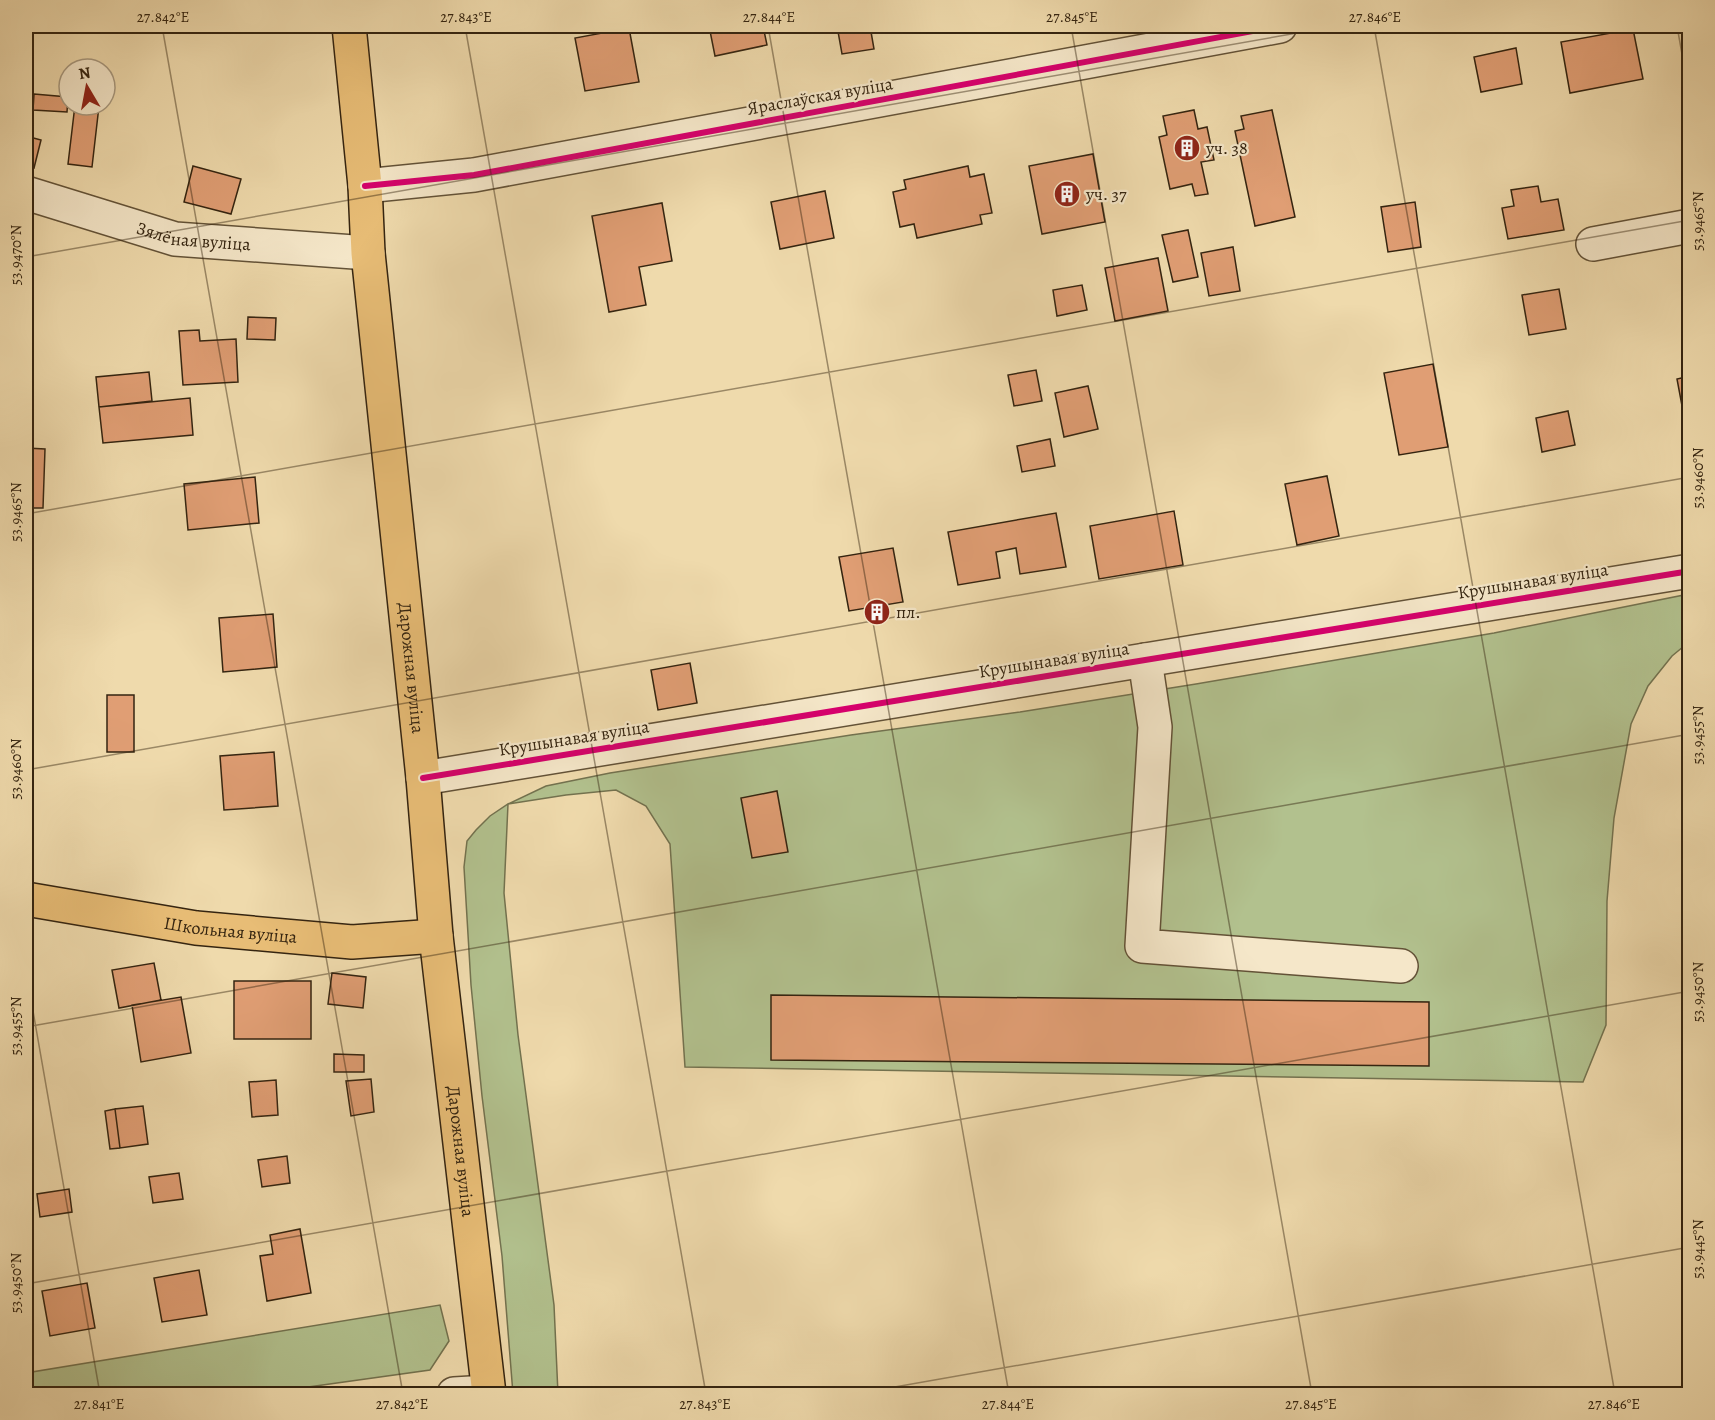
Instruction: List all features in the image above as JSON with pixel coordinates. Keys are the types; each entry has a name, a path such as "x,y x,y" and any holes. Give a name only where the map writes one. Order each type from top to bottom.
{"main road":[{"name":"Дарожная вуліца","path":"349,26 368,253 423,778 436,936 489,1393"},
{"name":"Школьная вуліца","path":"26,898 207,929 352,942 436,936"}],"street":[{"name":"Яраслаўская вуліца","path":"364,186 474,175 1280,26"},
{"name":"Зялёная вуліца","path":"26,193 175,239 368,253"},
{"path":"1593,244 1689,226"},
{"name":"Крушынавая вуліца","path":"423,778 1689,571"},
{"path":"1145,660 1155,727 1142,946 1401,966"},
{"path":"454,1395 489,1393"}],"green space":[{"path":"1689,594 1689,642 1672,656 1648,686 1631,724 1614,818 1607,901 1606,1025 1583,1082 685,1067 670,844 646,806 616,790 508,804 546,786 610,773 1196,684 1494,633"},
{"path":"508,804 504,893 518,1035 554,1305 558,1394 513,1394 502,1256 471,985 464,867 467,841 490,816"},
{"path":"440,1305 449,1341 430,1370 258,1394 26,1394 26,1373"}],"building":[{"path":"709,26 763,26 767,45 715,56"},
{"path":"837,26 870,26 874,49 842,54"},
{"path":"629,28 639,82 585,91 575,38"},
{"path":"1633,29 1643,79 1570,93 1561,42"},
{"path":"1516,48 1522,84 1481,92 1474,57"},
{"path":"34,94 57,96 57,111 33,110"},
{"name":"уч. 38","path":"1194,110 1198,129 1207,127 1214,160 1201,162 1208,194 1195,196 1192,184 1170,189 1159,137 1167,135 1163,116"},
{"path":"1272,110 1295,217 1255,226 1235,131 1244,129 1241,116"},
{"path":"74,117 98,117 92,167 68,164"},
{"path":"26,136 41,140 34,168 26,166"},
{"name":"уч. 37","path":"1093,154 1105,222 1042,234 1029,166"},
{"path":"193,166 241,179 231,214 184,202"},
{"path":"968,166 970,177 984,174 992,213 980,215 982,224 917,238 914,224 900,227 893,192 906,189 904,180"},
{"path":"1538,186 1541,202 1558,199 1564,230 1508,239 1502,208 1514,206 1511,190"},
{"path":"825,191 834,238 780,249 771,202"},
{"path":"1415,202 1421,247 1388,252 1381,207"},
{"path":"662,203 672,261 639,267 646,305 609,312 592,216"},
{"path":"1188,230 1198,277 1173,282 1162,235"},
{"path":"1233,247 1240,291 1209,296 1201,253"},
{"path":"1158,258 1168,311 1115,321 1105,268"},
{"path":"1082,285 1087,310 1057,316 1053,290"},
{"path":"1559,289 1566,329 1529,335 1522,295"},
{"path":"248,317 276,318 275,340 247,339"},
{"path":"199,330 200,341 236,339 238,382 183,385 179,331"},
{"path":"1433,364 1448,447 1399,455 1384,373"},
{"path":"1036,370 1042,401 1014,406 1008,375"},
{"path":"149,372 152,401 99,407 96,377"},
{"path":"1690,376 1690,437 1688,438 1677,379"},
{"path":"1088,386 1098,429 1064,437 1055,393"},
{"path":"190,398 193,435 103,443 99,407"},
{"path":"1568,411 1575,445 1542,452 1536,418"},
{"path":"1050,439 1055,466 1022,472 1017,446"},
{"path":"26,448 45,449 43,508 26,508"},
{"path":"1327,476 1339,536 1297,545 1285,484"},
{"path":"255,477 259,523 188,530 184,484"},
{"path":"1174,511 1183,565 1099,579 1090,526"},
{"path":"1056,513 1066,567 1020,574 1016,548 996,552 1000,578 958,585 948,532"},
{"path":"893,548 903,602 849,611 839,557"},
{"name":"пл.","path":"883,605 885,615 870,618 869,608"},
{"path":"273,614 277,667 223,672 219,618"},
{"path":"690,663 697,703 658,710 651,670"},
{"path":"107,695 134,695 134,752 107,752"},
{"path":"274,752 278,806 224,810 220,756"},
{"path":"777,791 788,852 752,858 741,798"},
{"path":"154,963 161,1000 119,1008 112,970"},
{"path":"332,973 366,977 363,1008 328,1004"},
{"path":"234,981 311,981 311,1039 234,1039"},
{"path":"771,995 1429,1002 1429,1066 771,1060"},
{"path":"181,997 191,1053 141,1062 132,1005"},
{"path":"334,1054 364,1055 364,1072 334,1072"},
{"path":"371,1079 374,1112 351,1116 346,1081"},
{"path":"276,1080 278,1115 252,1117 249,1082"},
{"path":"143,1106 148,1144 120,1148 115,1109"},
{"path":"115,1109 120,1148 110,1149 105,1111"},
{"path":"287,1156 290,1183 262,1187 258,1160"},
{"path":"179,1173 183,1199 153,1203 149,1177"},
{"path":"69,1189 72,1212 40,1217 37,1194"},
{"path":"300,1229 311,1293 267,1301 260,1256 273,1254 270,1235"},
{"path":"199,1270 207,1315 162,1322 154,1278"},
{"path":"87,1283 95,1328 50,1336 42,1291"}],"cycle path":[{"path":"365,186 474,175 1280,26"},
{"path":"423,778 1690,571"}],"place":[{"name":"уч. 38","path":"1187,148"},
{"name":"уч. 37","path":"1067,194"},
{"name":"пл.","path":"877,612"}]}
